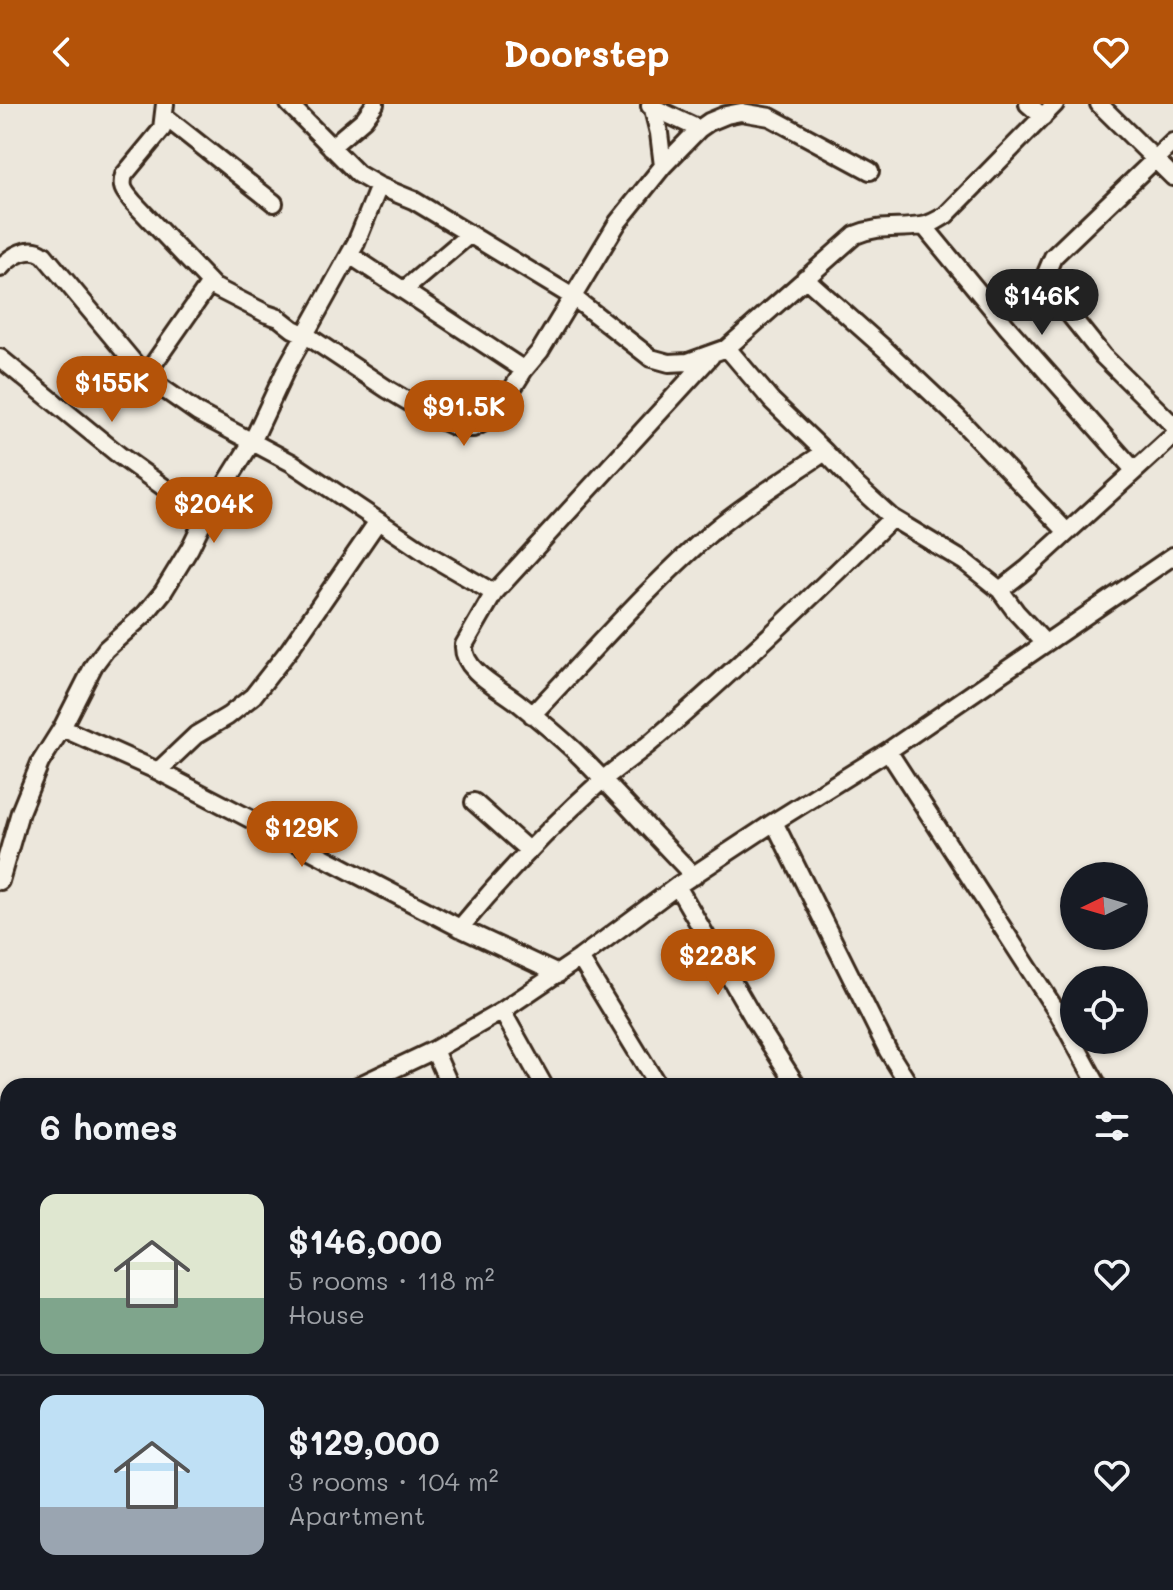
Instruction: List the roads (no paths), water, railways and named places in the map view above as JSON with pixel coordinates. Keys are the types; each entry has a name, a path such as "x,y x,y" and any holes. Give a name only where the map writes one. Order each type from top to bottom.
{"street":[{"path":"289,104 358,174 413,200 573,297 651,358 669,363 688,362 719,351"},
{"path":"331,147 355,129 375,104"},
{"path":"1028,104 1043,117"},
{"path":"694,876 582,759 468,664 463,655 464,645 494,593 719,351 855,235 890,226 924,226 946,215 1055,104"},
{"path":"1099,104 1173,177"},
{"path":"650,106 699,129"},
{"path":"650,106 662,148 663,166"},
{"path":"164,110 162,129 124,175 122,184 133,202 210,283 279,318 387,389 458,428 473,428 488,420 504,402 540,351 618,222 663,166 709,122 741,112 770,117 870,171"},
{"path":"164,110 274,203"},
{"path":"1173,142 1053,257 1045,276 1050,290 1103,356 1173,425"},
{"path":"1,876 20,812 40,763 94,665 106,649 145,614 163,592 190,548 205,517 252,442 274,392 350,255 379,186"},
{"path":"924,226 1008,328 1134,470"},
{"path":"404,290 470,234"},
{"path":"0,268 12,258 28,251 38,251 145,376 198,413 292,463 432,557 494,593"},
{"path":"350,255 524,370"},
{"path":"805,278 957,417 1067,532"},
{"path":"145,376 210,283"},
{"path":"719,351 892,518 965,562 1000,590 1028,627 1044,642"},
{"path":"0,358 119,455 205,517"},
{"path":"1000,590 1173,436"},
{"path":"532,715 662,578 705,538 825,452"},
{"path":"460,928 528,850 602,781 655,739 741,662 892,518"},
{"path":"158,771 196,735 253,696 289,650 378,521"},
{"path":"375,1078 434,1050 502,1011 558,974 677,886 888,751 1173,556"},
{"path":"62,728 158,771 460,928 558,974"},
{"path":"888,751 1059,1015 1094,1078"},
{"path":"474,802 528,850"},
{"path":"774,822 888,1051 905,1078"},
{"path":"677,886 792,1078"},
{"path":"580,958 653,1078"},
{"path":"502,1011 540,1078"},
{"path":"434,1050 446,1078"}]}
